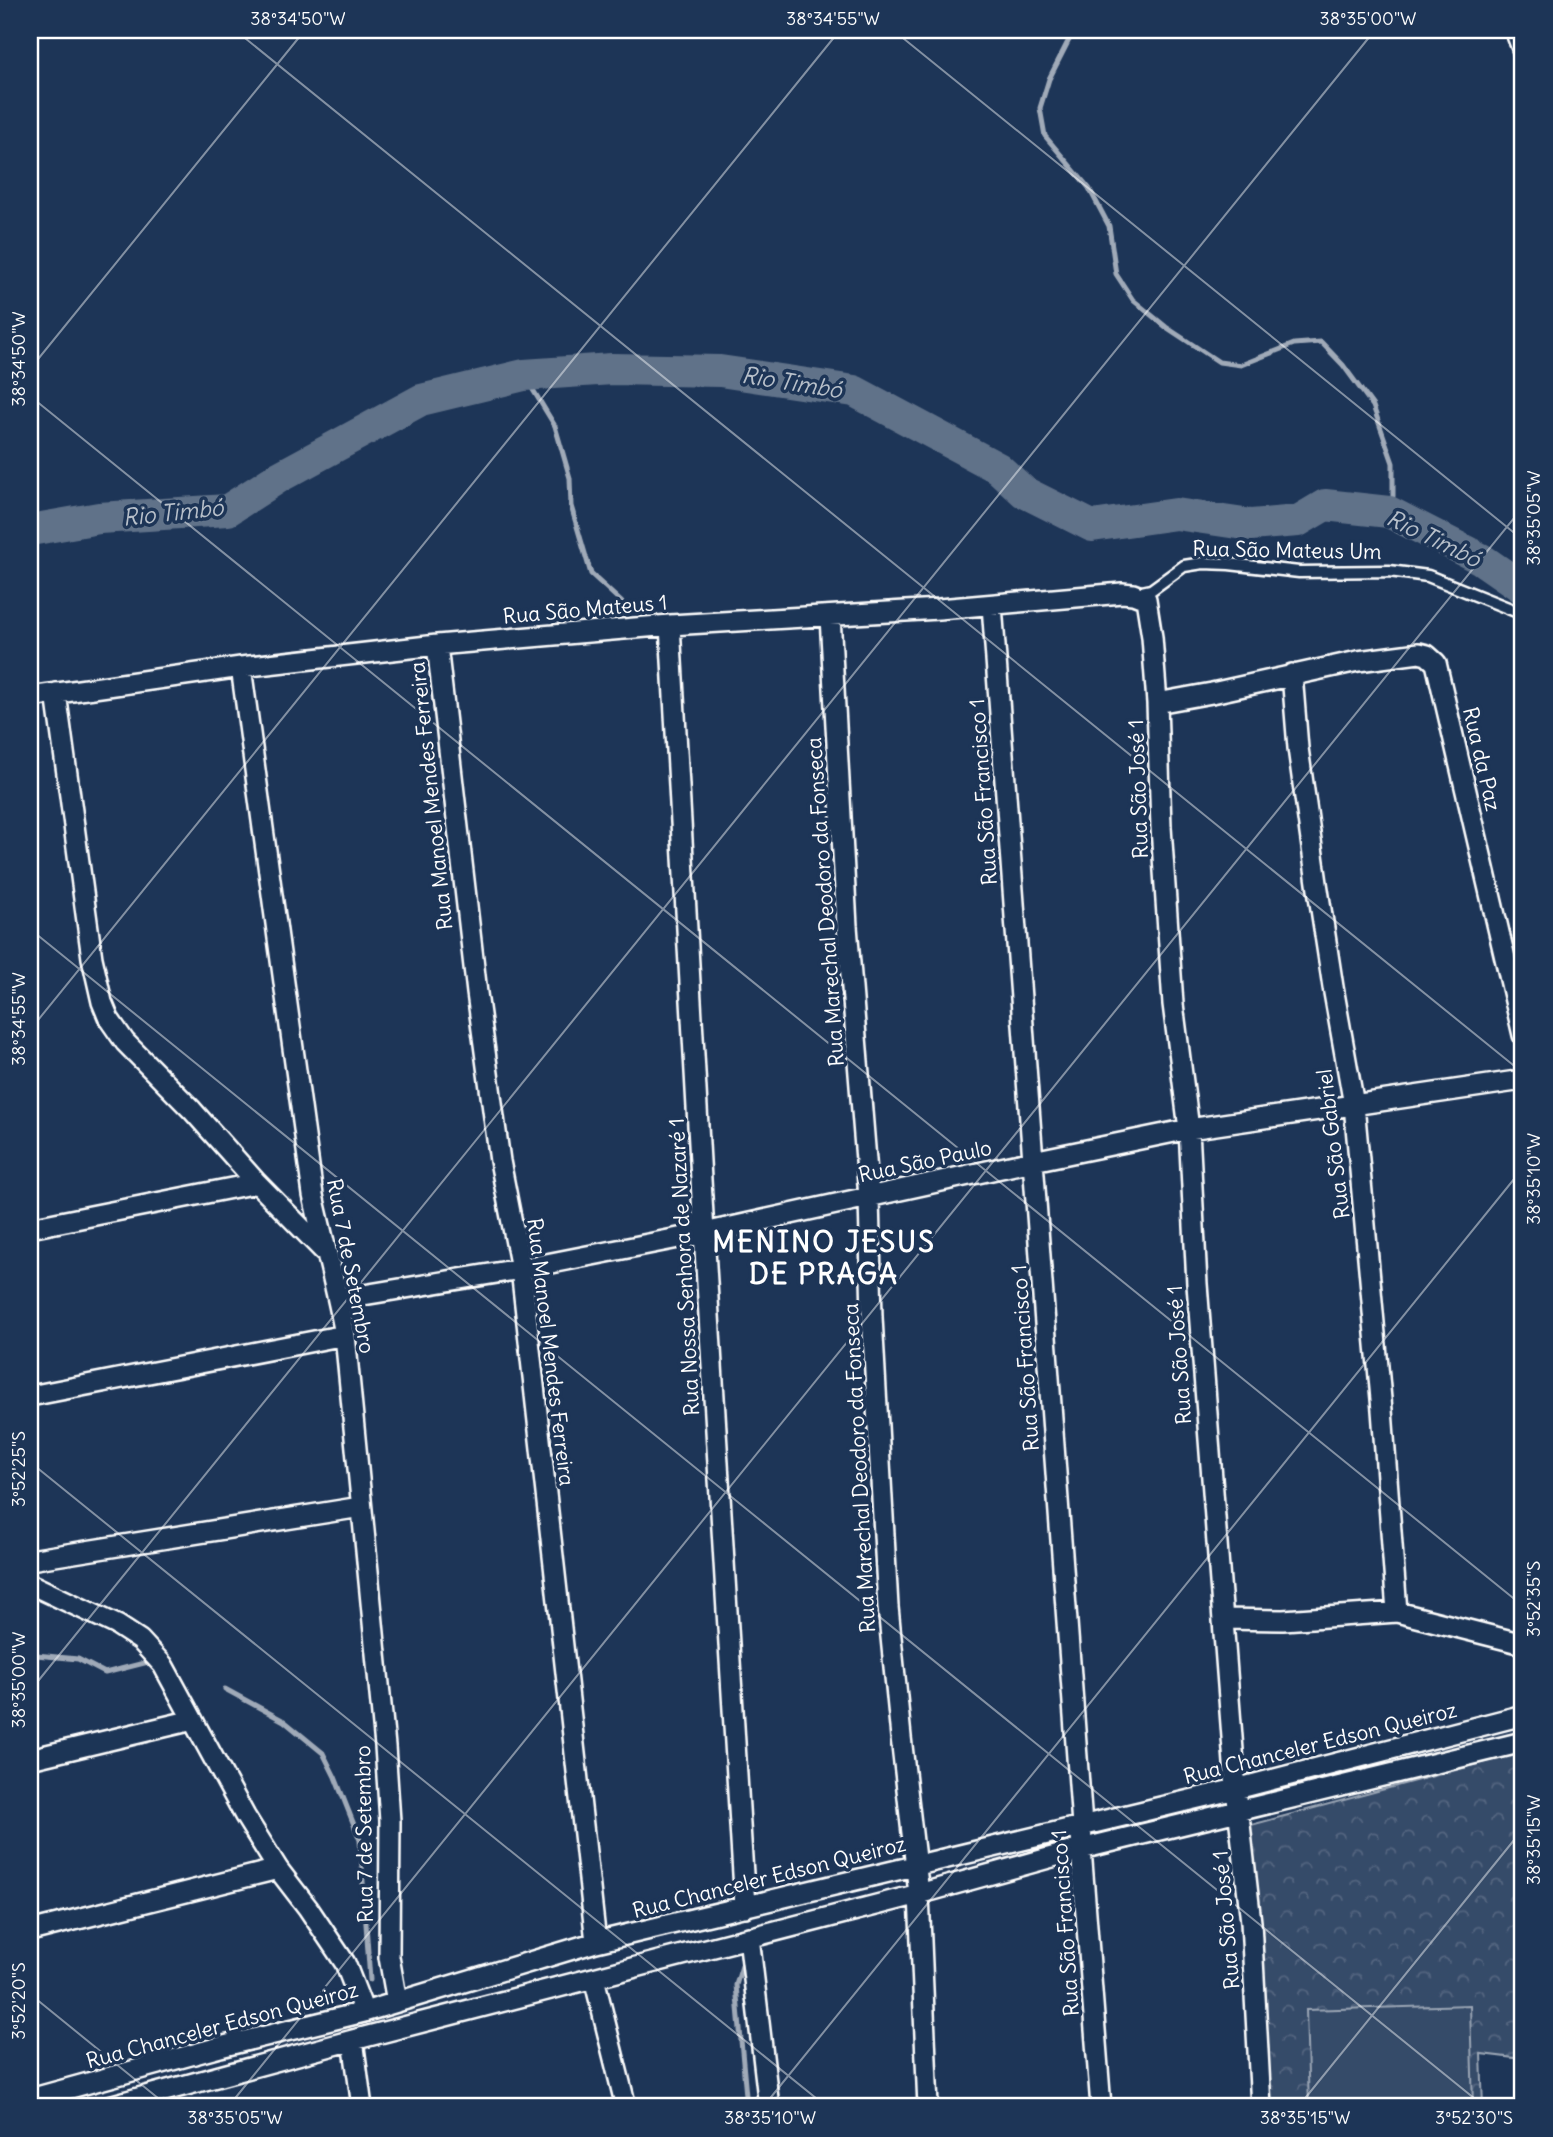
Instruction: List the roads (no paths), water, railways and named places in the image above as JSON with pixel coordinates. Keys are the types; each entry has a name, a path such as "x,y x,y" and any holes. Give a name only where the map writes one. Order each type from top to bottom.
{"street":[{"path":"1515,30 1523,51"},
{"name":"Rua São Mateus 1","path":"30,696 241,667 437,645 670,625 992,605 1046,599 1140,596"},
{"name":"Rua São José 1","path":"1140,596 1152,637 1172,1004 1189,1129 1197,1284 1236,1788 1251,1922 1261,2107"},
{"name":"Rua São Francisco 1","path":"992,605 1101,2107"},
{"name":"Rua Marechal Deodoro da Fonseca","path":"830,616 847,926 869,1197 872,1317 888,1607 919,1894 928,2107"},
{"name":"Rua Nossa Senhora de Nazaré 1","path":"670,625 745,1907"},
{"name":"Rua Manoel Mendes Ferreira","path":"437,645 477,993 500,1161 521,1269 596,1942"},
{"name":"Rua da Paz","path":"1292,674 1411,653 1427,655 1436,663 1523,1035"},
{"name":"Rua 7 de Setembro","path":"241,667 313,1195 325,1252 339,1299 345,1335 385,1746 390,1821 389,1957 397,2002"},
{"path":"1157,703 1292,674"},
{"name":"Rua São Gabriel","path":"1292,674 1298,748 1315,870 1354,1104 1382,1409 1397,1612"},
{"path":"56,693 92,958 102,1002 109,1019 125,1042 325,1252"},
{"name":"Rua São Paulo","path":"339,1299 521,1269 704,1233 1189,1129 1523,1080"},
{"path":"30,1228 257,1183"},
{"path":"30,1396 345,1335"},
{"path":"361,1507 30,1563 32,1584 89,1611 140,1640 163,1665 227,1786 278,1869 345,1963 364,2012"},
{"path":"1224,1619 1283,1620 1397,1612 1523,1644"},
{"name":"Rua Chanceler Edson Queiroz","path":"30,2099 220,2047 364,2012 596,1942 1236,1788 1523,1715"},
{"path":"30,1759 193,1720"},
{"path":"105,2107 919,1894 1081,1849 1523,1742"},
{"path":"30,1931 278,1869"},
{"path":"749,1937 769,2107"},
{"path":"594,1978 626,2107"},
{"path":"353,2040 362,2107"}],"lane":[{"name":"Rua São Mateus Um","path":"1140,596 1184,566 1203,563 1299,572 1389,571 1428,576 1523,614"}],"waterway":[{"path":"1074,30 1049,79 1040,108 1045,136 1089,188 1109,226 1116,274 1133,300 1166,327 1219,362 1241,365 1294,344 1321,342 1343,365 1373,406 1393,463 1393,496 1389,512"},
{"name":"Rio Timbó","path":"30,530 99,518 228,510 279,477 421,400 524,375 612,369 720,371 854,391 998,468 1024,492 1092,526 1176,514 1251,525 1298,521 1325,505 1389,512 1481,559 1523,588"},
{"path":"524,375 555,426 570,478 571,506 591,574 629,609"},
{"path":"30,1656 78,1659 105,1673 152,1661"},
{"path":"225,1689 284,1721 323,1753 335,1777 360,1840 370,1980"},
{"path":"742,1966 736,1985 747,2107"}],"district":[{"name":"MENINO JESUS DE PRAGA","path":"824,1258"}]}
